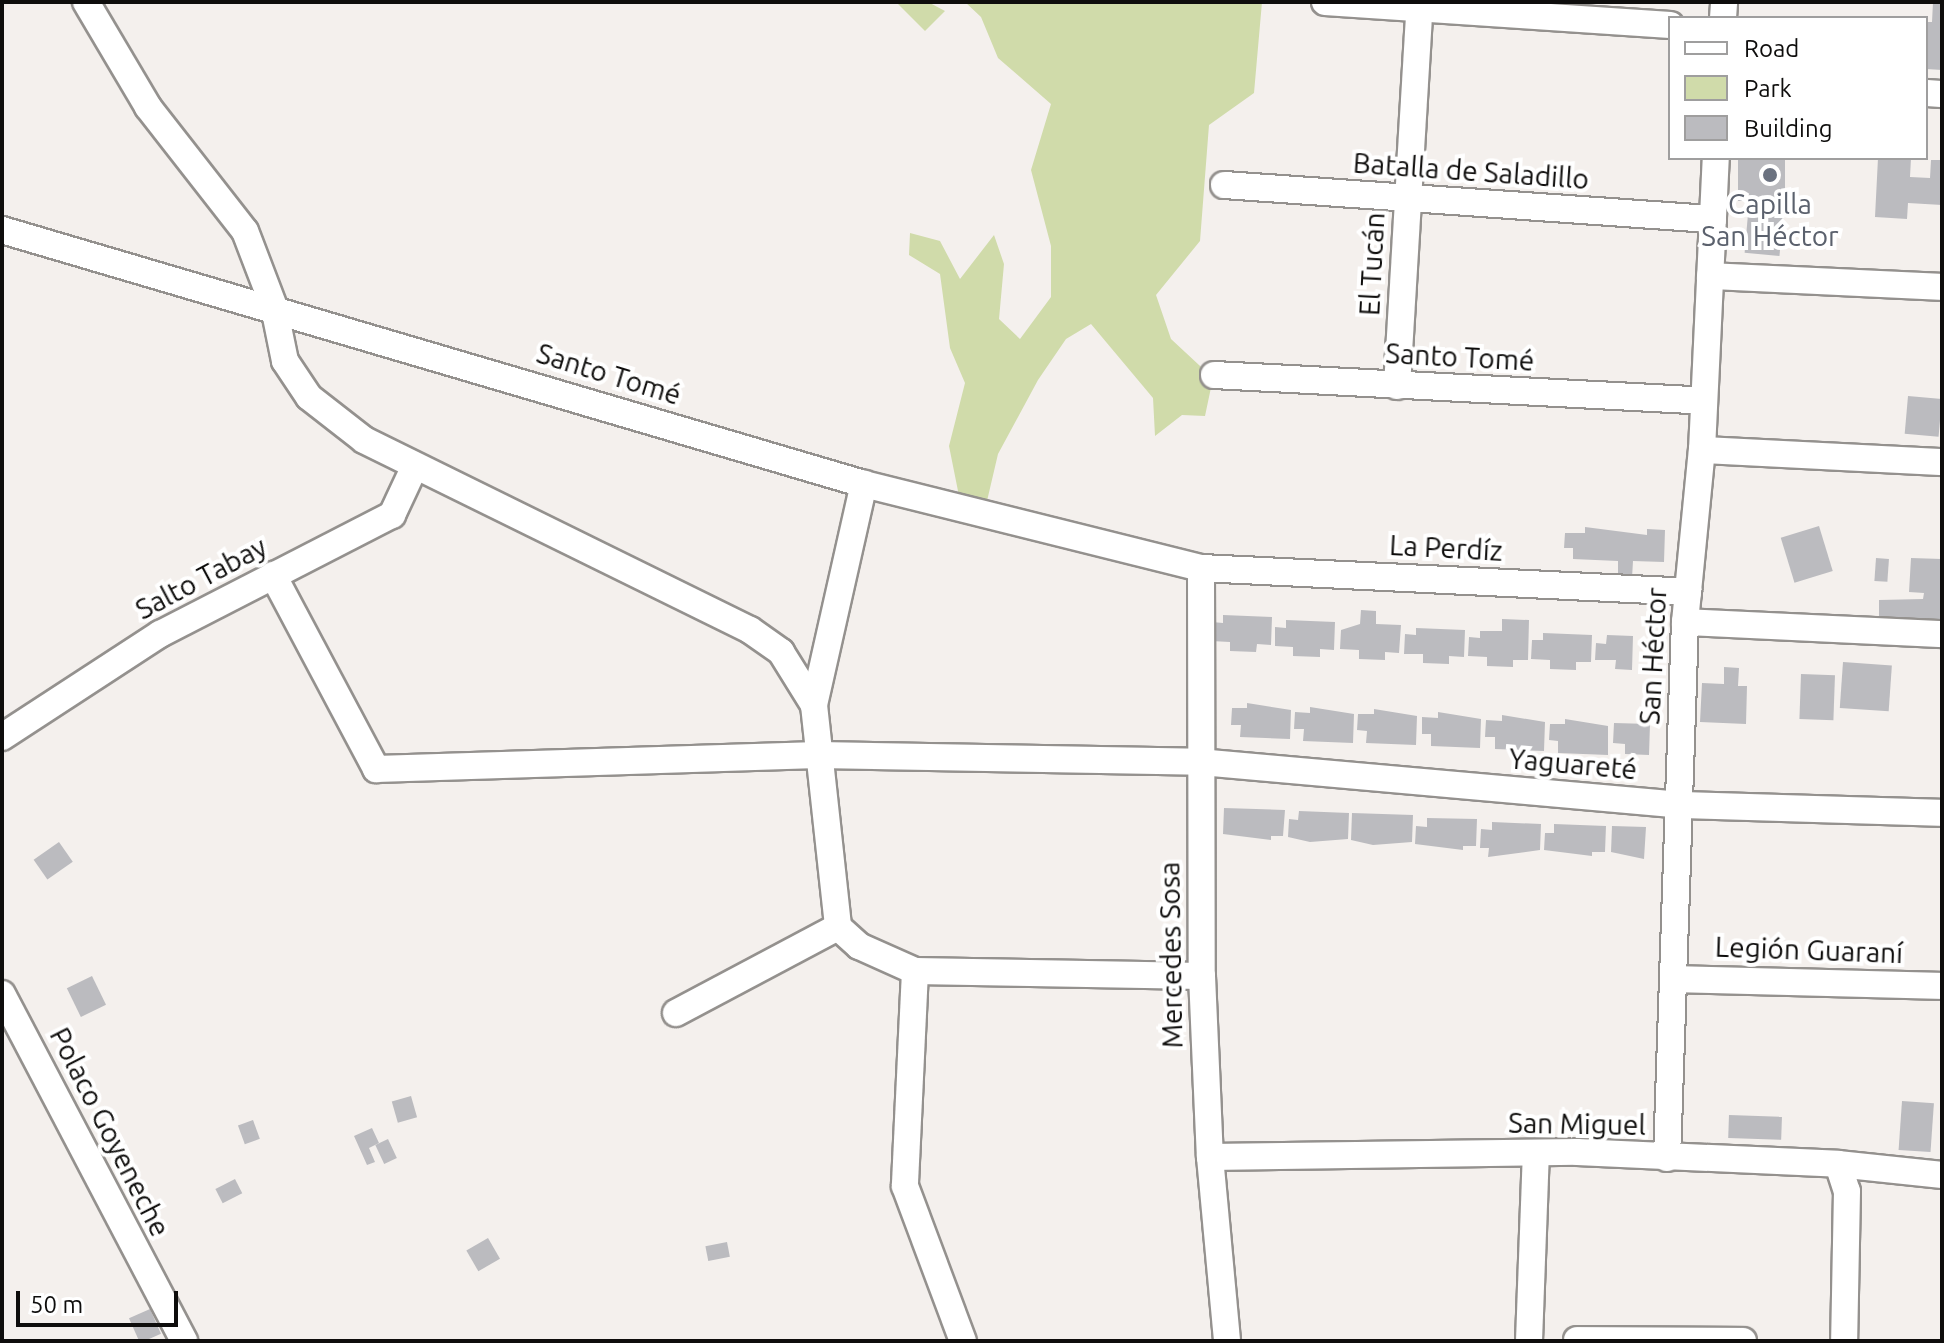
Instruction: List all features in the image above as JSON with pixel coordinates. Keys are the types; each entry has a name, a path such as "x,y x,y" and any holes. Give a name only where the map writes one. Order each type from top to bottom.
{"street":[{"path":"86,2 148,107 245,231 274,307 285,361 309,397 364,440 750,630 781,652 814,705"},
{"path":"1325,2 1420,5 1668,25"},
{"name":"El Tucán","path":"1397,386 1420,5"},
{"name":"San Héctor","path":"1667,1158 1685,622 1702,450 1716,160"},
{"name":"Batalla de Saladillo","path":"1224,185 1713,219"},
{"name":"Santo Tomé","path":"2,230 274,307 864,484 1201,568"},
{"path":"1710,276 1942,287"},
{"name":"Santo Tomé","path":"1214,375 1703,401"},
{"path":"1702,450 1942,462"},
{"name":"Salto Tabay","path":"2,737 160,634 392,515 415,466"},
{"path":"864,484 814,705 838,927 859,946 915,971 1202,976"},
{"name":"La Perdíz","path":"1201,568 1688,592"},
{"name":"Mercedes Sosa","path":"1201,568 1202,976 1210,1157 1227,1341"},
{"name":"Yaguareté","path":"273,575 376,769 818,755 1200,762 1679,805 1942,813"},
{"path":"1685,622 1942,634"},
{"path":"676,1013 838,927"},
{"path":"915,971 905,1186 963,1341"},
{"name":"Legión Guaraní","path":"1675,979 1942,986"},
{"name":"Polaco Goyeneche","path":"2,994 184,1341"},
{"path":"1529,1341 1536,1154"},
{"name":"San Miguel","path":"1210,1157 1536,1154 1838,1164 1942,1175"},
{"path":"1838,1164 1847,1191 1844,1341"},
{"path":"1577,1340 1743,1341"}],"green space":[{"path":"896,2 928,2 945,11 925,31"},
{"path":"965,2 1262,2 1254,93 1209,125 1200,241 1156,295 1171,339 1213,378 1205,416 1182,415 1155,436 1153,398 1091,324 1066,339 1038,380 998,454 987,501 961,506 949,446 965,383 950,348 940,274 909,255 910,233 940,241 960,279 994,235 1004,264 999,319 1020,339 1051,297 1051,246 1031,170 1051,104 998,58 981,17"}],"building":[{"path":"1933,2 1942,2 1942,70 1928,69 1928,22 1932,22"},
{"path":"1738,160 1785,160 1785,201 1738,201"},
{"path":"1878,160 1911,160 1910,177 1930,178 1931,160 1942,160 1942,205 1908,203 1907,219 1875,217"},
{"path":"1748,214 1783,217 1779,256 1745,253"},
{"path":"1908,396 1942,399 1939,437 1905,434"},
{"path":"1819,526 1833,571 1794,583 1781,538"},
{"path":"1585,527 1647,535 1647,529 1665,530 1664,562 1633,561 1632,578 1618,578 1618,561 1573,559 1573,548 1564,548 1565,533 1585,533"},
{"path":"1876,558 1889,559 1887,582 1874,581"},
{"path":"1911,558 1942,559 1942,624 1879,624 1879,600 1923,599 1924,593 1909,592"},
{"path":"1361,610 1376,611 1376,624 1401,625 1399,653 1385,652 1385,660 1359,659 1359,650 1340,649 1341,630 1360,624"},
{"path":"1223,615 1272,617 1271,645 1257,644 1256,652 1230,651 1230,642 1211,641 1212,622 1223,623"},
{"path":"1502,619 1529,620 1528,660 1513,660 1513,667 1487,666 1487,657 1468,656 1469,637 1480,638 1480,631 1502,631"},
{"path":"1286,620 1335,622 1334,650 1320,649 1320,657 1293,656 1293,647 1275,646 1275,627 1286,628"},
{"path":"1416,628 1465,630 1464,657 1449,656 1449,664 1423,663 1423,654 1404,654 1405,634 1416,635"},
{"path":"1543,633 1592,635 1591,662 1576,662 1576,670 1550,669 1550,660 1531,659 1532,640 1543,640"},
{"path":"1607,635 1633,636 1632,670 1615,669 1616,660 1595,660 1596,643 1606,644"},
{"path":"1843,662 1892,665 1889,711 1840,708"},
{"path":"1724,667 1739,668 1738,686 1747,686 1746,724 1700,722 1702,683 1724,684"},
{"path":"1801,674 1835,675 1833,720 1799,719"},
{"path":"1247,703 1291,710 1290,739 1240,737 1241,725 1231,725 1232,708 1247,708"},
{"path":"1310,707 1354,714 1353,743 1303,741 1304,729 1294,729 1295,712 1310,713"},
{"path":"1374,709 1417,716 1416,745 1366,743 1367,731 1357,730 1358,714 1374,714"},
{"path":"1438,712 1481,719 1480,748 1431,746 1431,734 1422,734 1422,717 1438,718"},
{"path":"1502,715 1545,722 1544,751 1495,749 1495,737 1485,737 1486,720 1502,721"},
{"path":"1565,719 1608,726 1608,755 1558,753 1558,741 1549,740 1550,724 1565,724"},
{"path":"1614,723 1650,724 1649,755 1625,754 1625,744 1613,743"},
{"path":"1224,808 1285,810 1283,836 1271,836 1271,840 1223,834"},
{"path":"1299,811 1349,813 1348,839 1310,842 1288,837 1289,819 1298,820"},
{"path":"1352,813 1413,815 1412,842 1373,845 1351,840"},
{"path":"1427,818 1477,819 1476,846 1463,846 1463,850 1415,844 1416,826 1427,827"},
{"path":"1492,822 1541,824 1540,850 1488,857 1489,848 1480,848 1481,829 1492,830"},
{"path":"1554,824 1606,826 1605,852 1592,852 1592,856 1544,850 1545,833 1554,833"},
{"path":"1612,826 1646,827 1644,859 1611,852"},
{"path":"59,842 73,862 47,879 34,860"},
{"path":"92,976 106,1005 81,1017 67,988"},
{"path":"411,1096 417,1117 398,1123 392,1102"},
{"path":"1902,1101 1934,1103 1931,1152 1899,1150"},
{"path":"1729,1115 1782,1117 1781,1140 1728,1138"},
{"path":"253,1120 260,1139 245,1144 238,1125"},
{"path":"372,1128 379,1143 369,1148 375,1162 367,1165 354,1136"},
{"path":"388,1139 397,1158 384,1164 375,1145"},
{"path":"235,1179 242,1193 223,1203 215,1189"},
{"path":"488,1238 500,1259 478,1271 466,1250"},
{"path":"727,1242 730,1257 708,1261 705,1246"},
{"path":"150,1309 161,1334 139,1341 129,1318"}],"place":[{"name":"Capilla San Héctor","path":"1770,175"}]}
